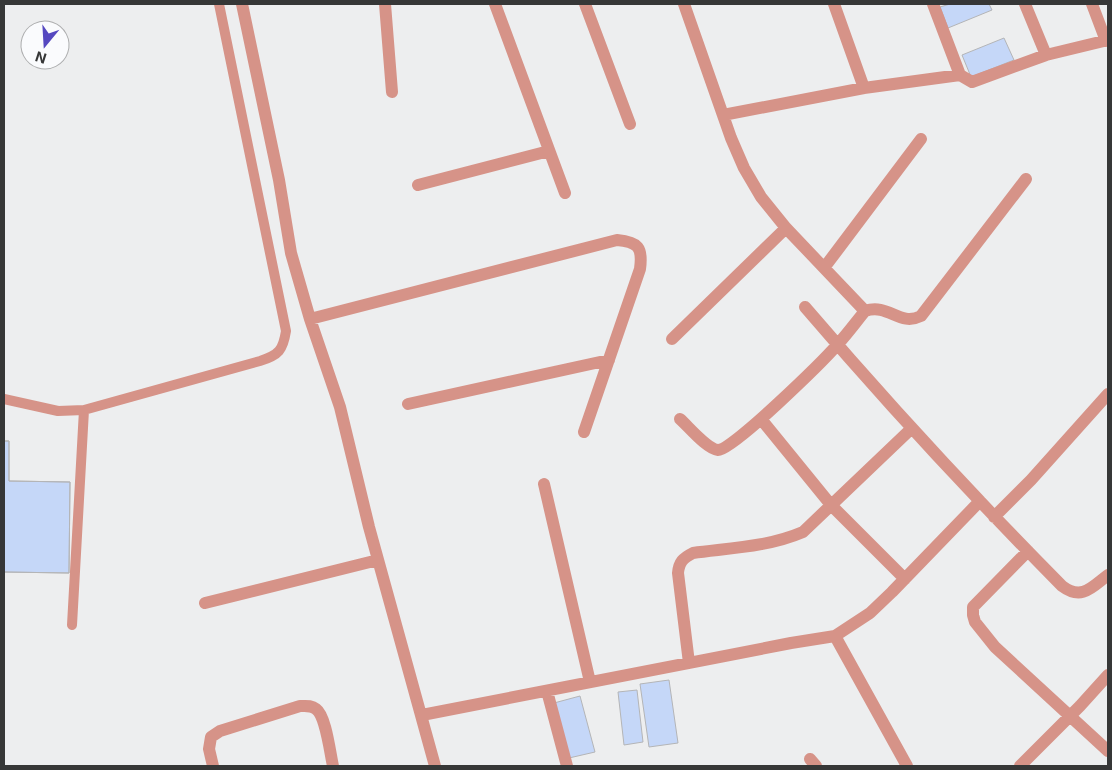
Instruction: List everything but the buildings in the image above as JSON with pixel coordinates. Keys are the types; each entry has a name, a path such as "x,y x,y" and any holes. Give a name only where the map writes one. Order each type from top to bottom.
{"street":[{"path":"242,4 280,180 290,253 340,407 378,560 435,766"},
{"path":"385,4 392,92"},
{"path":"495,4 565,193"},
{"path":"585,4 630,124"},
{"path":"684,4 723,115 744,168 761,197 786,228 865,311"},
{"path":"834,4 864,88"},
{"path":"932,4 960,74 972,82 1046,55 1107,40 1092,4"},
{"path":"1025,4 1046,55"},
{"path":"723,115 864,88 960,74"},
{"path":"824,268 921,139"},
{"path":"418,185 549,151"},
{"path":"680,419 711,448 720,450 729,446 761,419 837,345 865,311 878,308 904,319 914,320 921,316 1026,180"},
{"path":"672,339 786,228"},
{"path":"310,318 616,240 630,241 639,247 642,257 640,269 584,432"},
{"path":"804,307 994,517 1070,592 1077,594 1085,592 1108,575"},
{"path":"408,404 608,360"},
{"path":"994,517 1031,480 1108,394"},
{"path":"761,419 831,505 905,579"},
{"path":"689,663 678,573 679,564 684,557 692,553 762,544 785,539 803,532 912,428"},
{"path":"544,484 590,682"},
{"path":"422,715 836,636 870,613 980,501"},
{"path":"1028,551 973,607 975,622 996,647 1108,751"},
{"path":"205,603 378,560"},
{"path":"836,636 907,766"},
{"path":"1020,766 1108,675"},
{"path":"547,691 567,766"},
{"path":"213,766 209,749 211,737 220,731 300,706 310,706 317,709 322,717 333,766"}],"lane":[{"path":"4,399 58,411 84,410 260,361 275,356 284,345 286,331 219,4"},
{"path":"72,625 84,410"}]}
